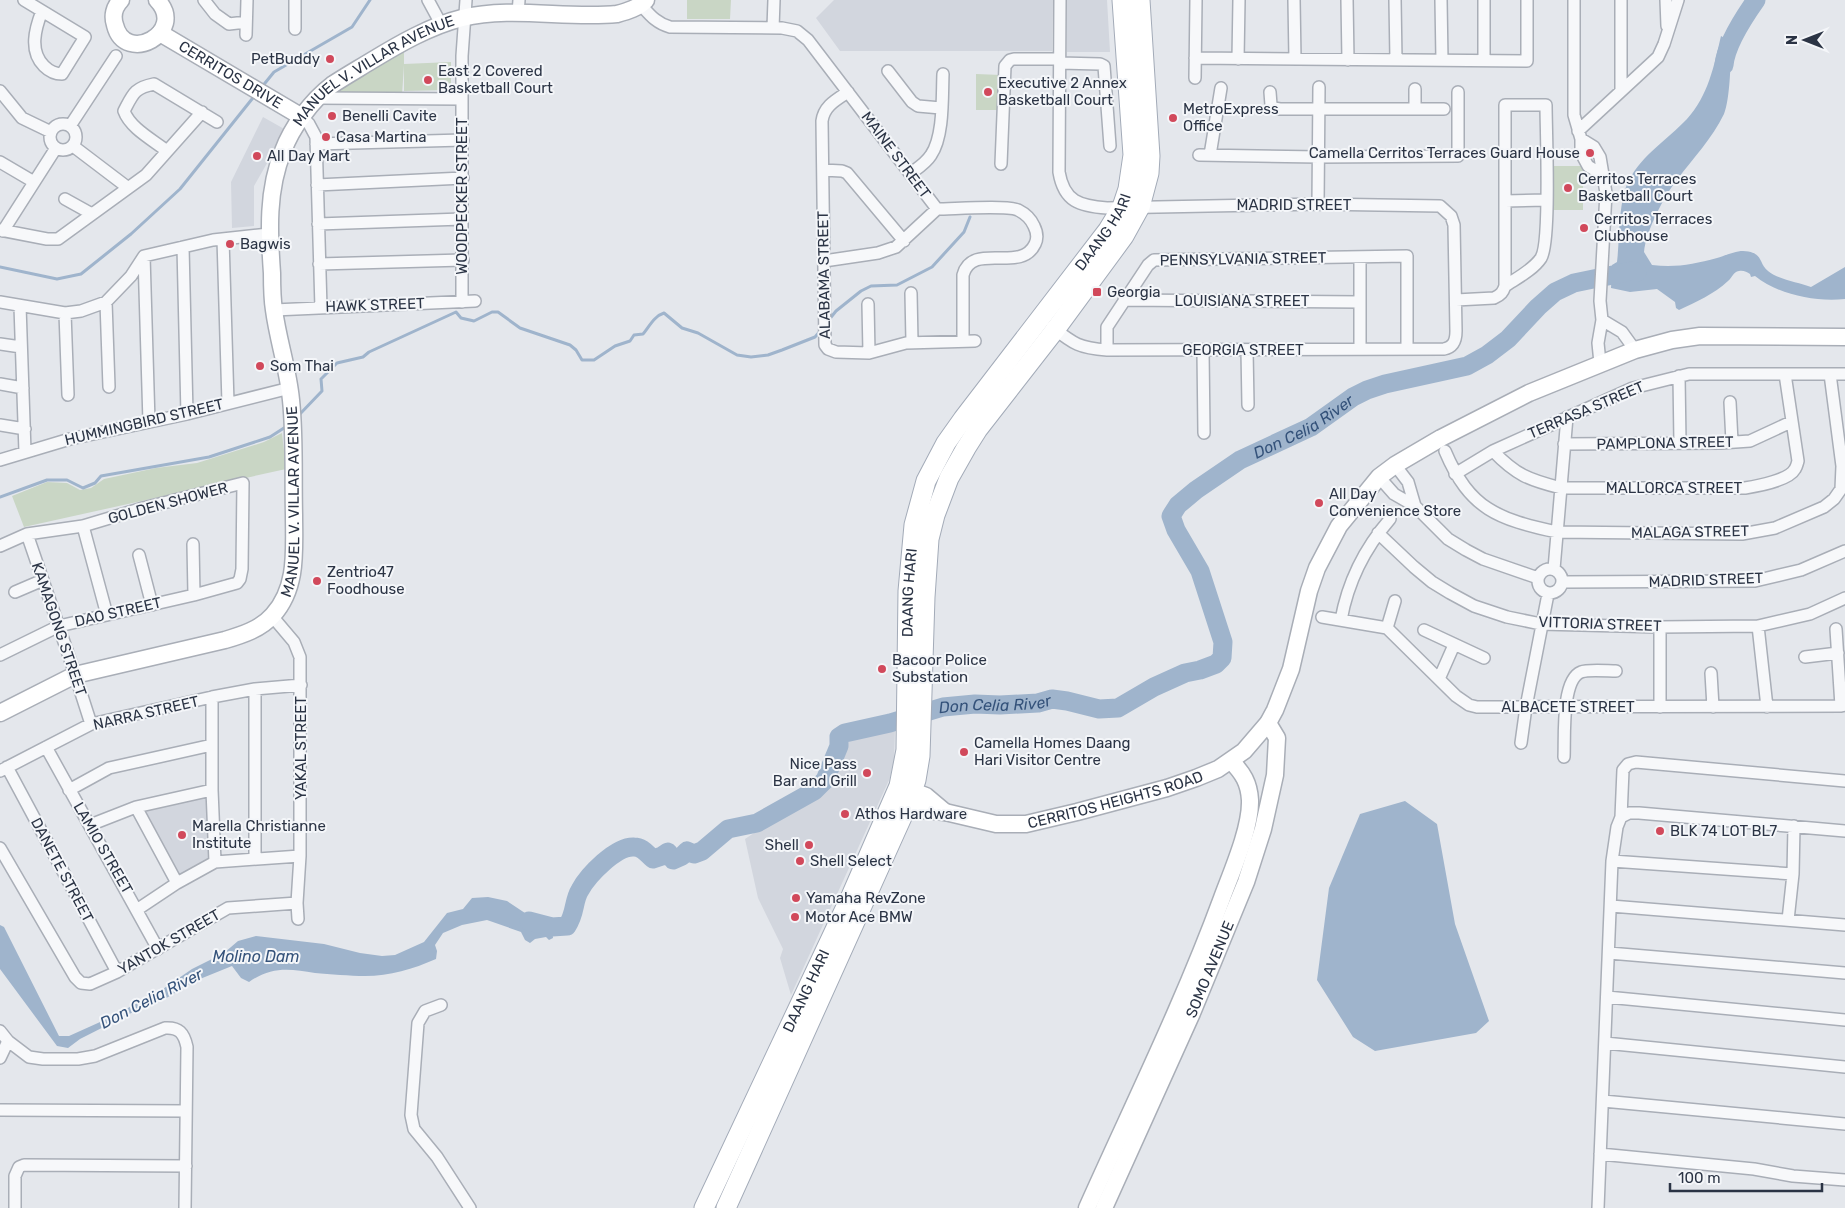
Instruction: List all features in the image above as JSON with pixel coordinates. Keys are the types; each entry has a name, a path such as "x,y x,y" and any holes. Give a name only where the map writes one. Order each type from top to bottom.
{"main road":[{"name":"DAANG HARI","path":"704,1208 802,1018 903,796 919,770 914,734 915,696 929,539 942,495 955,466 1048,324 1124,236 1131,207 1133,155 1122,0"},
{"name":"DAANG HARI","path":"1131,207 1149,173 1150,156 1140,0"},
{"name":"DAANG HARI","path":"726,1208 802,1018"}],"street":[{"path":"24,0 42,11 84,37 62,74 56,74 46,69 38,60 34,49 34,39 42,11"},
{"path":"70,126 122,49 137,44 146,44 154,40 160,33 164,26 165,18 164,10 157,0"},
{"path":"204,0 215,14 229,24 246,22"},
{"path":"246,35 247,0"},
{"path":"295,0 296,29"},
{"path":"428,0 440,24"},
{"name":"WOODPECKER STREET","path":"462,302 462,99 466,0"},
{"path":"773,28 774,0"},
{"name":"MADRID STREET","path":"1060,0 1059,172 1064,188 1075,202 1082,205 1131,207 1318,204 1440,206 1447,210 1454,225 1456,300"},
{"path":"1195,78 1196,0"},
{"path":"1238,60 1239,0"},
{"path":"1294,0 1295,60"},
{"path":"1347,0 1348,60"},
{"path":"1396,0 1396,60"},
{"path":"1441,0 1442,60"},
{"path":"1484,0 1484,60"},
{"path":"1195,58 1238,60 1527,61 1527,0"},
{"path":"1574,0 1574,116 1580,135 1581,153 1588,166 1605,176 1606,193 1600,301 1602,320 1598,343 1600,363"},
{"path":"1621,0 1621,91"},
{"path":"1666,0 1667,36"},
{"path":"1580,135 1621,91 1658,58 1678,0"},
{"path":"117,1 113,20 121,37 122,49"},
{"name":"MANUEL V. VILLAR AVENUE","path":"0,712 75,675 244,634 260,626 272,616 288,589 294,560 293,430 291,394 274,310 269,234 275,174 283,150 302,117 317,98 332,86 384,54 440,24 518,6 612,15 629,11 643,2"},
{"name":"MAINE STREET","path":"643,2 653,19 660,24 670,27 790,29 803,35 937,209 1017,209 1033,223 1037,238 1034,246 1028,252 1012,259 977,260 964,269 963,340"},
{"name":"CERRITOS DRIVE","path":"160,33 302,117"},
{"path":"1001,164 1005,66 1010,60 1014,59 1100,64 1104,66 1110,146"},
{"path":"888,72 912,102 918,106 941,108"},
{"path":"911,174 926,162 935,147 941,108 943,74"},
{"path":"167,151 136,127 126,116 124,111 135,91 144,86 154,84 217,122"},
{"path":"1221,88 1205,155 1319,157 1458,156 1458,92"},
{"path":"1318,204 1320,88"},
{"path":"1415,89 1415,109"},
{"path":"0,91 22,118 51,132"},
{"name":"ALABAMA STREET","path":"848,92 829,105 823,116 824,341 828,349 832,352 869,353 912,342 975,341"},
{"path":"1270,92 1271,105 1274,108 1444,109"},
{"path":"317,98 462,99"},
{"path":"1456,300 1494,298 1499,296 1505,286 1529,270 1542,257 1546,242 1546,105 1505,105 1505,286"},
{"path":"56,148 1,230 47,239 58,239 146,175 202,112"},
{"path":"302,117 313,129 316,137 321,308"},
{"path":"61,124 70,126 75,133 73,146 65,150 56,148 51,141 51,132 61,124"},
{"path":"316,144 463,140"},
{"path":"73,146 128,187"},
{"path":"0,162 34,182"},
{"path":"822,170 847,173 904,241"},
{"path":"317,184 463,178"},
{"path":"65,199 92,214"},
{"path":"1505,200 1546,200"},
{"path":"824,261 888,251 904,241 937,209"},
{"path":"318,224 462,219"},
{"path":"0,302 65,313 81,311 106,302 131,276 144,256 223,239 269,234"},
{"path":"223,239 228,403"},
{"path":"183,247 187,414"},
{"path":"144,256 149,422"},
{"name":"PENNSYLVANIA STREET","path":"1107,350 1107,327 1148,265 1154,260 1407,256 1407,349"},
{"path":"1360,257 1360,350"},
{"path":"319,264 463,260"},
{"path":"911,293 912,342"},
{"name":"LOUISIANA STREET","path":"1124,300 1360,302"},
{"name":"GEORGIA STREET","path":"1048,324 1082,348 1107,350 1444,349 1454,344 1456,300"},
{"name":"HAWK STREET","path":"274,310 476,301"},
{"path":"106,302 109,387"},
{"path":"868,304 869,353"},
{"path":"20,306 25,452"},
{"path":"65,313 68,395"},
{"path":"1602,320 1622,332 1635,350"},
{"name":"CERRITOS HEIGHTS ROAD","path":"903,796 922,810 945,812 996,824 1026,824 1167,788 1218,769 1244,751 1268,723 1291,669 1317,568 1339,526 1380,477 1395,465 1529,393 1635,350 1678,338 1700,336 1845,337"},
{"path":"0,344 21,348"},
{"path":"1247,350 1248,405"},
{"path":"1203,351 1204,433"},
{"name":"TERRASA STREET","path":"1455,474 1493,451 1633,388 1679,376 1690,374 1845,374"},
{"name":"MALLORCA STREET","path":"1493,451 1507,466 1522,476 1539,483 1561,488 1745,488 1764,485 1790,475 1798,461 1785,374"},
{"name":"MALAGA STREET","path":"1445,451 1455,474 1482,504 1500,516 1557,532 1742,534 1775,528 1824,507 1834,499 1841,489 1842,466 1830,374"},
{"path":"1679,376 1680,443"},
{"path":"0,384 23,388"},
{"name":"HUMMINGBIRD STREET","path":"0,460 70,439 187,414 228,403 291,394"},
{"path":"1730,402 1732,442"},
{"path":"1554,569 1567,417"},
{"name":"PAMPLONA STREET","path":"1564,444 1750,441 1791,422"},
{"path":"0,425 25,429"},
{"path":"1395,465 1408,482 1415,506"},
{"path":"1380,477 1394,494 1415,506 1448,539 1483,559 1538,578"},
{"name":"GOLDEN SHOWER","path":"0,546 27,534 82,526 143,508 243,483 242,569 240,579"},
{"path":"1341,620 1345,598 1354,573 1367,548 1390,519"},
{"path":"82,526 106,615"},
{"name":"VITTORIA STREET","path":"1378,532 1414,567 1450,594 1474,606 1507,617 1541,624 1660,627 1758,626 1810,614 1845,598"},
{"name":"KAMAGONG STREET","path":"27,534 91,724"},
{"path":"193,544 194,596"},
{"name":"MADRID STREET","path":"1563,582 1755,581 1801,570 1845,551"},
{"path":"139,555 152,604"},
{"path":"1554,569 1561,574 1563,582 1558,592 1548,594 1540,588 1538,578 1544,570 1554,569"},
{"name":"DAO STREET","path":"0,655 58,626 194,596 233,585 240,579"},
{"path":"15,592 43,580"},
{"path":"1521,743 1541,624 1548,594"},
{"path":"1322,617 1387,628 1394,600"},
{"name":"YAKAL STREET","path":"272,616 294,642 300,657 300,856 297,903 298,919"},
{"path":"1758,626 1767,707"},
{"path":"1660,627 1660,707"},
{"name":"ALBACETE STREET","path":"1387,628 1456,696 1469,705 1484,707 1843,706"},
{"path":"1836,629 1843,706"},
{"path":"1424,630 1484,658"},
{"path":"1439,680 1454,645"},
{"path":"1805,657 1838,653"},
{"path":"1564,757 1566,707 1573,678 1582,671 1616,671"},
{"path":"1711,673 1714,707"},
{"name":"NARRA STREET","path":"4,769 91,724 255,689 301,685"},
{"path":"255,689 255,859"},
{"path":"212,698 212,790 215,862"},
{"name":"SOMO AVENUE","path":"1104,1208 1192,1013 1246,882 1263,829 1275,774 1276,738 1268,723"},
{"path":"70,790 109,768 212,745"},
{"name":"LAMIO STREET","path":"46,747 138,909 158,949"},
{"name":"SOMO AVENUE","path":"1087,1208 1204,944 1242,842 1249,815 1249,793 1244,775 1230,761"},
{"path":"1598,1208 1612,861 1617,827 1621,817 1623,770 1628,764 1636,762 1845,781"},
{"name":"DANETE STREET","path":"4,769 117,972"},
{"path":"90,825 136,807 212,790"},
{"path":"136,807 177,883"},
{"path":"1621,817 1630,813 1639,813 1845,831"},
{"path":"1788,920 1793,874 1794,826"},
{"path":"0,848 4,861"},
{"path":"138,909 177,883 215,862 300,856"},
{"name":"YANTOK STREET","path":"4,861 74,977 81,983 90,984 117,972 228,908 297,903"},
{"path":"1612,861 1793,874"},
{"path":"1610,906 1845,925"},
{"path":"1609,953 1845,973"},
{"path":"1607,997 1845,1020"},
{"path":"441,1005 426,1011 418,1023 411,1115 414,1130 437,1157 470,1208"},
{"path":"0,1031 8,1042 29,1057 78,1059 94,1056 165,1028 173,1027 180,1030 185,1037 187,1047 185,1208"},
{"path":"0,1058 8,1042"},
{"path":"1605,1043 1845,1067"},
{"path":"1603,1101 1845,1124"},
{"path":"0,1110 186,1111"},
{"path":"1600,1154 1754,1169 1793,1176 1845,1180"},
{"path":"15,1208 15,1176 19,1167 29,1164 186,1166"}],"shaded area":[{"path":"834,0 1053,0 1052,51 840,51 816,18"},
{"path":"1067,0 1107,0 1110,52 1067,52"},
{"name":"All Day Mart","path":"263,117 286,130 254,186 254,226 232,228 231,182"},
{"path":"881,729 895,729 894,760 890,778 791,995 780,958 783,949 758,898 745,839 790,809 816,795 829,782 842,751 854,735"},
{"name":"Marella Christianne Institute","path":"210,793 214,861 177,881 139,808"}],"green space":[{"path":"687,0 731,0 730,19 687,19"},
{"path":"404,49 404,64 451,62 451,90 404,91 404,65 402,95 332,96 339,89"},
{"name":"Executive 2 Annex Basketball Court","path":"976,74 1001,75 1000,110 976,110"},
{"name":"Cerritos Terraces Basketball Court","path":"1553,166 1583,166 1583,210 1552,210"},
{"path":"282,433 286,469 24,527 12,496 47,482 67,483 80,490 91,488 104,479 156,468 197,463 264,442"}],"water":[{"path":"1721,36 1731,42 1729,90 1724,114 1708,140 1667,195 1656,214 1648,234 1644,252 1652,265 1669,266 1701,262 1740,251 1750,252 1760,258 1765,268 1772,274 1811,287 1845,267 1845,299 1834,300 1798,296 1775,288 1755,276 1751,277 1750,274 1742,271 1735,273 1723,286 1711,294 1679,310 1676,308 1675,302 1657,289 1630,292 1611,288 1612,265 1617,262 1620,220 1625,189 1641,162 1687,119 1700,101 1709,80"},
{"path":"1405,801 1437,824 1455,924 1489,1021 1476,1033 1375,1051 1353,1037 1317,980 1329,888 1360,814"},
{"name":"Molino Dam","path":"488,897 507,901 537,921 548,922 552,927 553,938 549,940 546,937 535,939 530,943 525,940 521,932 487,920 462,925 443,933 435,945 437,951 436,959 410,969 392,973 359,976 281,970 266,973 249,982 241,978 232,966 195,981 163,1000 147,1005 80,1039 68,1048 57,1046 0,969 0,925 4,927 59,1036 69,1036 109,1018 160,991 192,969 224,953 238,941 256,936 324,944 360,953 382,956 395,955 424,942 447,913 463,909 472,898"}],"waterway":[{"path":"261,88 274,72 352,27 370,0"},
{"name":"Don Celia River","path":"1724,65 1728,48 1741,22 1756,0"},
{"path":"0,267 57,279 81,274 131,234 180,189 256,94"},
{"path":"828,321 836,311 861,291 871,286 897,285 932,267 964,232 970,217"},
{"name":"Don Celia River","path":"529,921 552,927 567,926 578,894 584,884 603,862 619,851 637,847 645,851 653,859 668,852 673,860 682,856 687,851 694,854 702,851 728,829 757,823 814,791 825,780 839,746 839,737 845,733 890,723 943,707 975,704 1038,703 1052,699 1099,709 1118,708 1154,687 1185,673 1216,664 1222,658 1223,642 1200,571 1176,530 1171,516 1178,505 1196,490 1240,460 1311,427 1353,397 1367,390 1385,384 1467,366 1487,355 1508,339 1555,292 1574,283 1632,271 1637,272"},
{"path":"299,415 322,391 321,379 337,363 363,357 369,352 456,312 461,318 474,321 492,312 498,312 520,328 570,345 576,350 582,360 594,360 615,346 630,341 634,335 643,334 655,319 664,313 682,328 698,333 737,355 751,357 768,355 782,350 815,337 821,330"},
{"path":"0,497 47,480 67,480 83,488 95,483 101,476 209,457 270,437 287,426"}],"place":[{"name":"PetBuddy","path":"330,59"},
{"name":"East 2 Covered Basketball Court","path":"428,80"},
{"name":"Executive 2 Annex Basketball Court","path":"988,92"},
{"name":"Benelli Cavite","path":"332,116"},
{"name":"MetroExpress Office","path":"1173,118"},
{"name":"Casa Martina","path":"326,137"},
{"name":"Camella Cerritos Terraces Guard House","path":"1590,153"},
{"name":"All Day Mart","path":"257,156"},
{"name":"Cerritos Terraces Basketball Court","path":"1568,188"},
{"name":"Cerritos Terraces Clubhouse","path":"1584,228"},
{"name":"Bagwis","path":"230,244"},
{"name":"Georgia","path":"1097,292"},
{"name":"Som Thai","path":"260,366"},
{"name":"All Day Convenience Store","path":"1319,503"},
{"name":"Zentrio47 Foodhouse","path":"317,581"},
{"name":"Bacoor Police Substation","path":"882,669"},
{"name":"Camella Homes Daang Hari Visitor Centre","path":"964,752"},
{"name":"Nice Pass Bar and Grill","path":"867,773"},
{"name":"Athos Hardware","path":"845,814"},
{"name":"BLK 74 LOT BL7","path":"1660,831"},
{"name":"Marella Christianne Institute","path":"182,835"},
{"name":"Shell","path":"809,845"},
{"name":"Shell Select","path":"800,861"},
{"name":"Yamaha RevZone","path":"796,898"},
{"name":"Motor Ace BMW","path":"795,917"}]}
